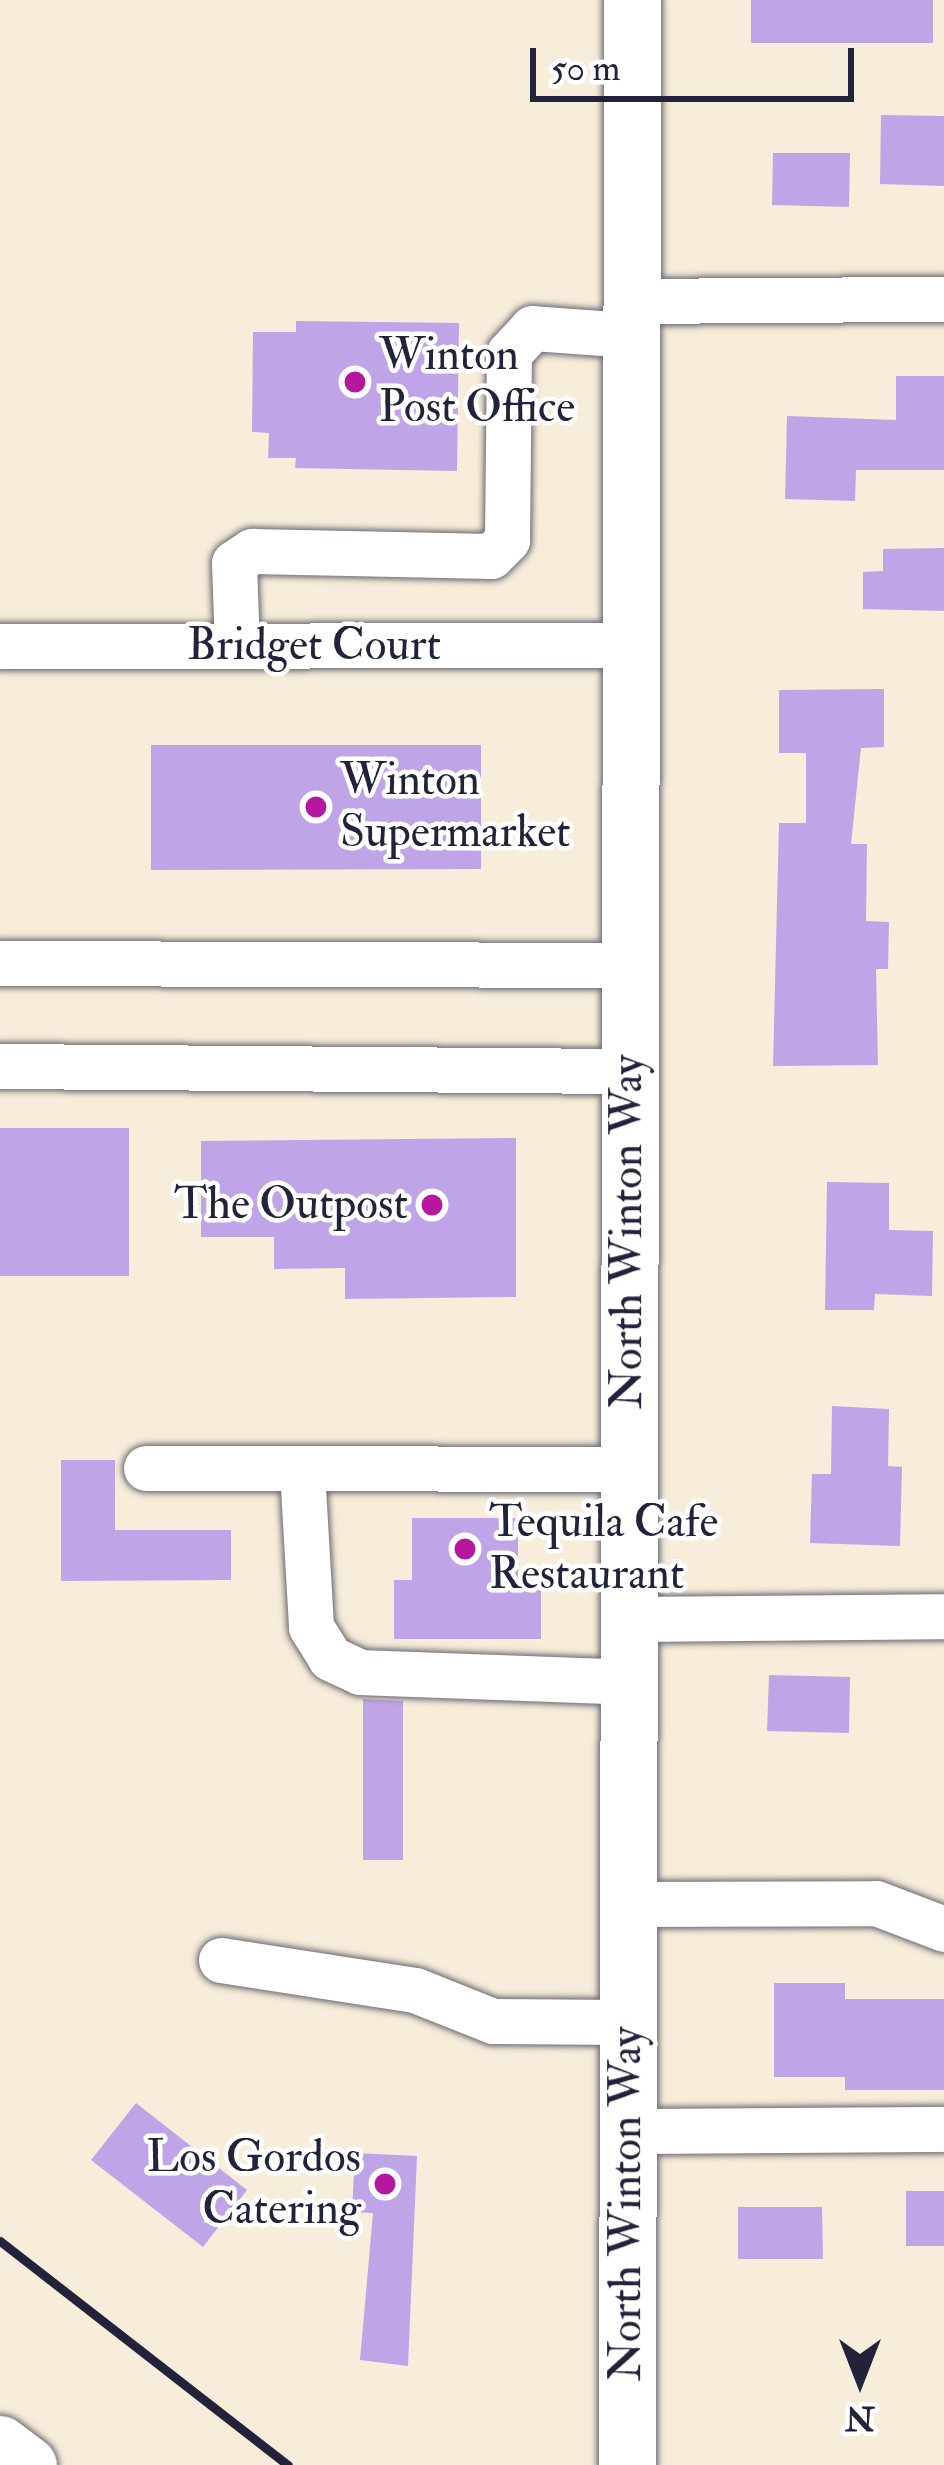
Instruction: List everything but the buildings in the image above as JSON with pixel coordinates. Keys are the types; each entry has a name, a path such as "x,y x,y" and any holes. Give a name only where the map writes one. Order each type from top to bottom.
{"main road":[{"name":"North Winton Way","path":"627,2465 632,0"},
{"path":"0,2444 28,2465"}],"street":[{"path":"237,646 234,563 252,550 491,556 507,540 508,353 532,328 944,298"},
{"name":"Bridget Court","path":"0,646 628,645"},
{"path":"7,961 628,965"},
{"path":"0,1066 628,1071"},
{"path":"146,1468 628,1468"},
{"path":"302,1470 311,1627 330,1658 360,1672 627,1682"},
{"path":"627,1619 944,1616"},
{"path":"627,1904 876,1903 944,1929"},
{"path":"221,1960 415,1990 493,2021 627,2022"},
{"path":"627,2131 944,2128"}],"railway":[{"path":"0,2241 288,2465"}],"place":[{"name":"Winton Post Office","path":"355,382"},
{"name":"Winton Supermarket","path":"316,807"},
{"name":"The Outpost","path":"432,1205"},
{"name":"Tequila Cafe Restaurant","path":"465,1549"},
{"name":"Los Gordos Catering","path":"385,2184"}]}
